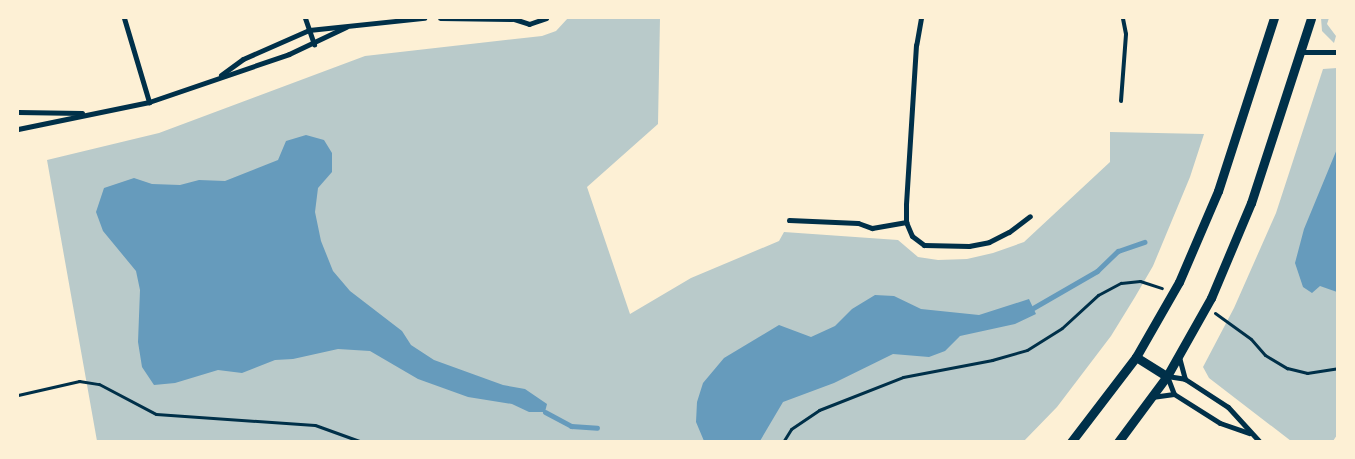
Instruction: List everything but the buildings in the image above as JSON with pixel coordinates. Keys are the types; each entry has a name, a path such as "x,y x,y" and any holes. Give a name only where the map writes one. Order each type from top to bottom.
{"street":[{"path":"124,18 149,102"},
{"path":"305,18 314,44"},
{"path":"219,76 243,59 309,30 424,18"},
{"path":"440,18 512,18 529,24 546,18"},
{"path":"921,18 916,45 906,222 912,236 924,245 969,246 989,242 1009,232 1030,216"},
{"path":"1071,442 1136,357 1163,314 1179,282 1218,191 1274,18"},
{"path":"1118,442 1167,376 1211,298 1251,203 1311,18"},
{"path":"18,130 149,102 314,44 346,27"},
{"path":"1300,52 1338,52"},
{"path":"18,112 89,114"},
{"path":"789,220 858,223 872,228 906,222"},
{"path":"1179,356 1185,379"},
{"path":"1136,357 1167,376 1185,379 1228,407 1260,442"},
{"path":"1167,376 1174,394 1220,423 1250,433"},
{"path":"1152,397 1174,394"}],"lane":[{"path":"1121,101 1126,34 1124,18"}],"path":[{"path":"783,442 791,429 819,410 903,378 992,360 1027,350 1062,328 1098,295 1121,283 1140,281 1166,290"},
{"path":"1206,309 1223,317 1251,339 1265,355 1287,368 1308,373 1338,368"},
{"path":"18,395 86,382 99,384 156,414 315,425 362,442"}],"shaded area":[{"path":"568,18 660,18 658,124 587,187 630,314 691,278 779,241 784,232 898,240 918,257 938,260 967,259 993,253 1024,242 1110,162 1110,132 1204,134 1190,177 1153,266 1135,297 1111,336 1057,407 1023,442 97,441 47,160 159,133 365,56 542,36 556,31"},
{"path":"1321,18 1329,18 1327,24 1336,36 1334,43 1322,31"},
{"path":"1337,68 1337,435 1333,441 1291,441 1209,378 1203,367 1234,308 1276,213 1323,69"}],"water":[{"path":"306,135 324,140 332,153 332,172 318,188 315,212 321,241 333,271 350,291 402,331 411,345 434,360 503,385 525,389 547,404 545,412 529,412 512,404 468,397 418,379 370,351 338,349 293,359 275,360 242,373 218,370 175,383 154,385 142,367 138,342 140,290 136,271 103,231 96,212 104,188 134,178 152,184 180,185 199,180 225,181 278,160 286,141"},
{"path":"1337,149 1337,292 1320,286 1312,293 1303,287 1295,263 1304,229"},
{"path":"875,295 894,296 921,309 979,315 1029,299 1036,314 1015,324 960,336 945,351 929,357 893,354 834,383 783,402 760,441 704,441 696,422 697,402 703,383 724,358 779,325 811,337 835,326 852,309"}],"waterway":[{"path":"1033,308 1097,271 1118,251 1144,242"},
{"path":"545,412 571,426 597,428"}]}
